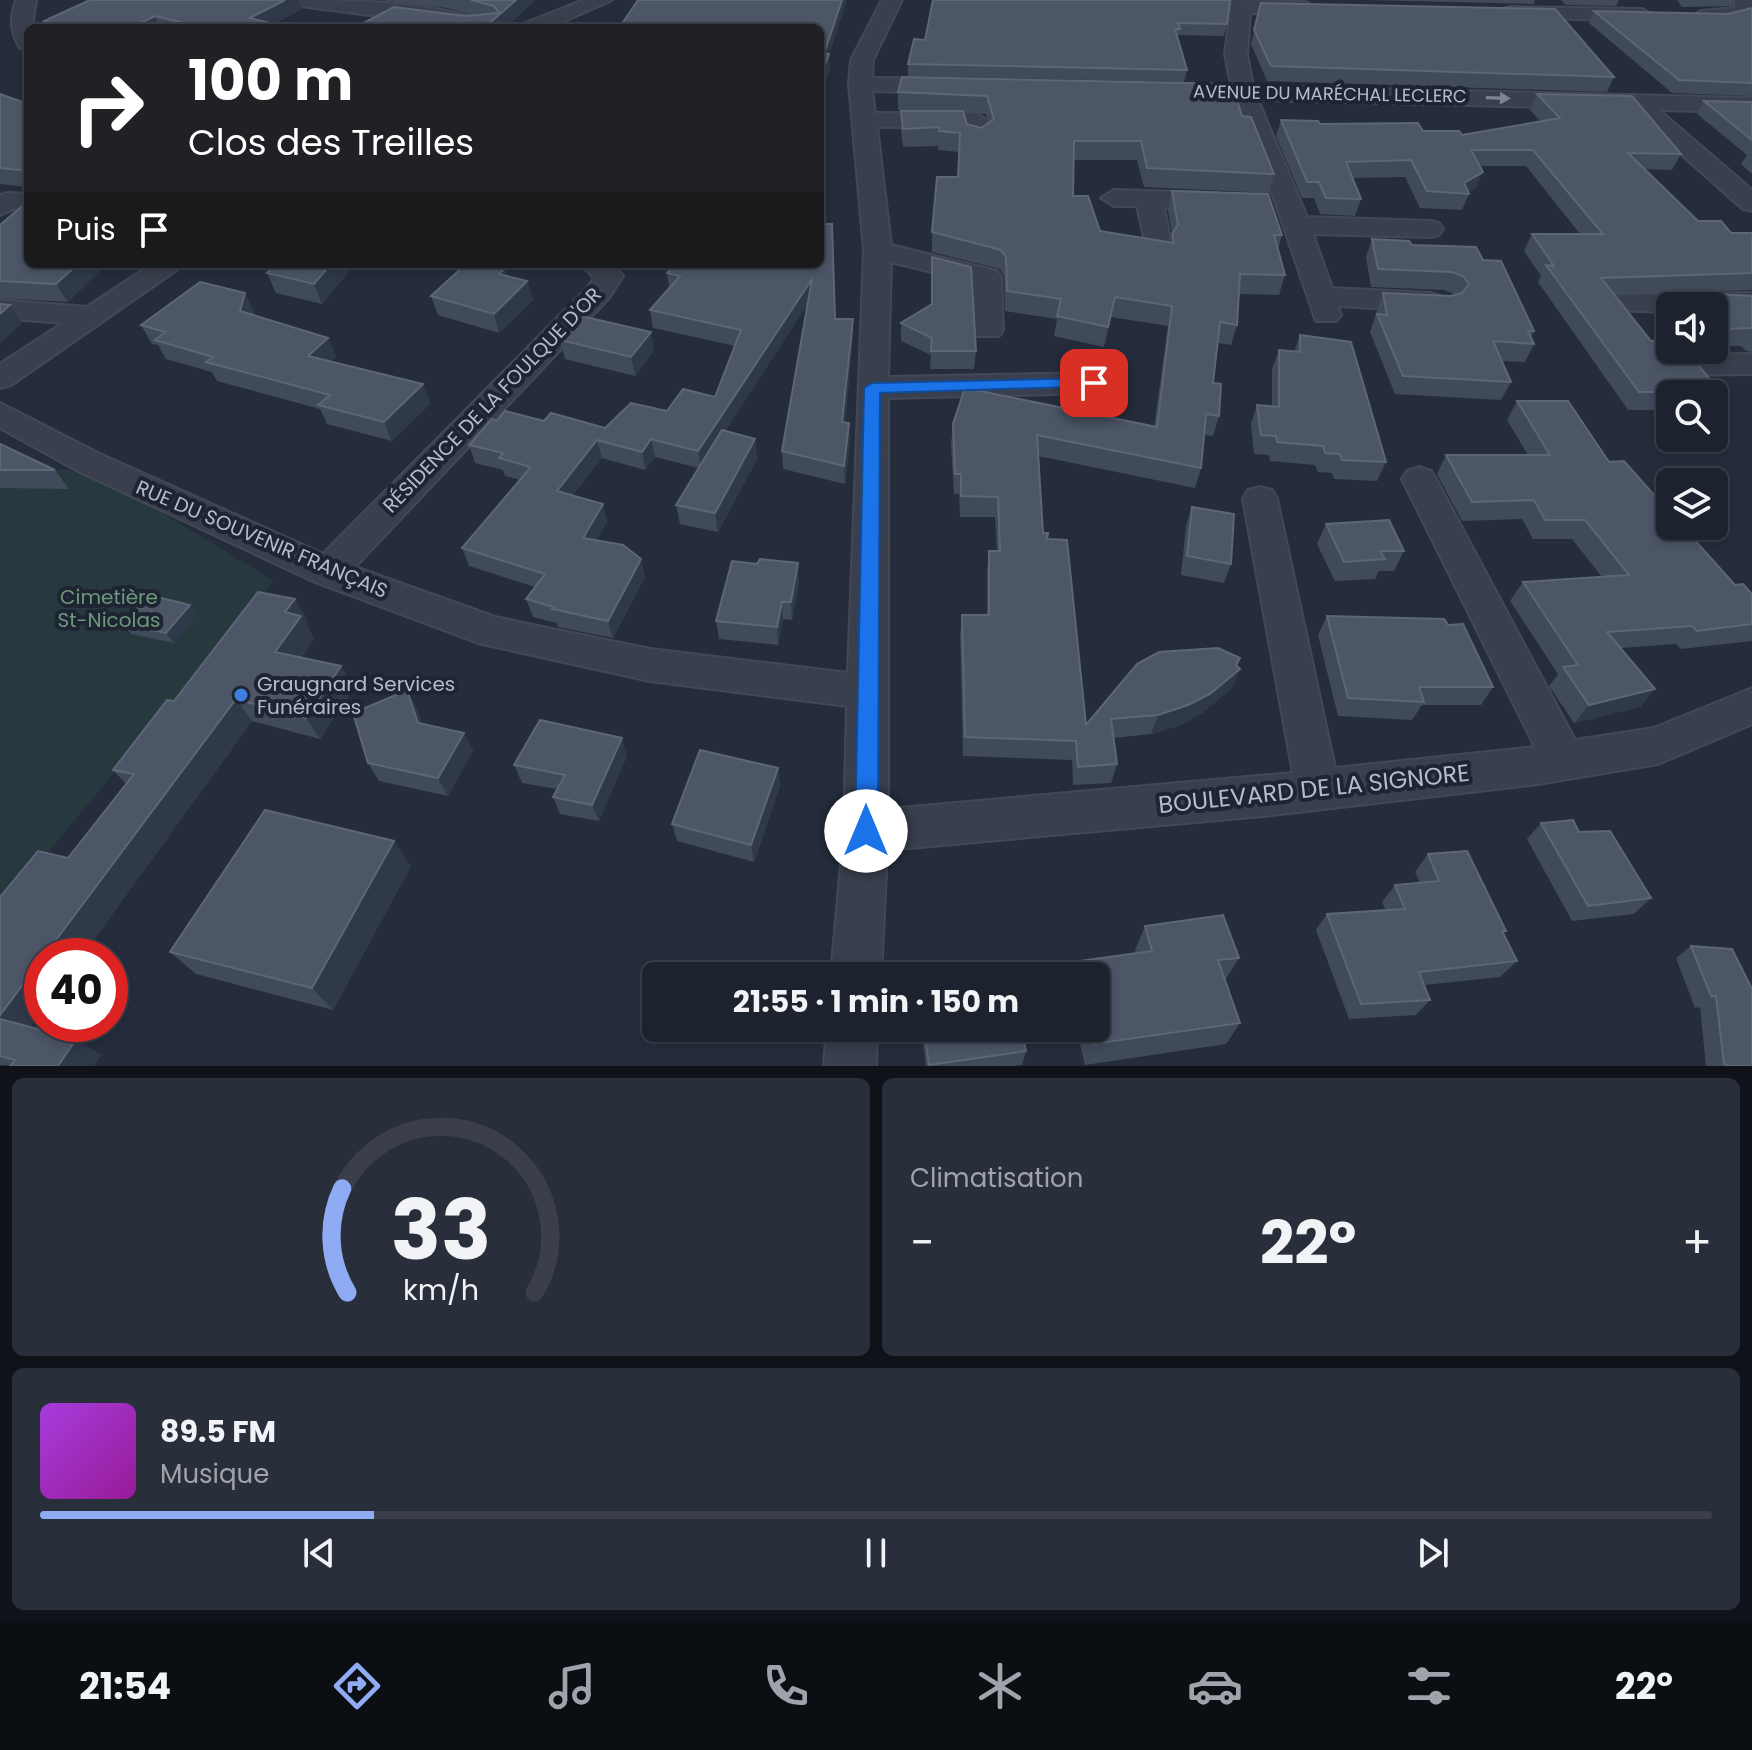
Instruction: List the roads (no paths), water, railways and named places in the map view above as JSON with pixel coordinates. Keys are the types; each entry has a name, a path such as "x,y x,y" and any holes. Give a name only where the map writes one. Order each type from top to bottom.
{"street":[{"path":"24,36 21,15 26,0"},
{"path":"300,0 478,24"},
{"path":"540,24 602,0"},
{"path":"857,962 866,831 872,388 878,250 860,84 862,60 892,0"},
{"path":"1488,12 1721,17 1745,13 1745,0"},
{"path":"1333,9 1241,4 1233,43 1244,93 1293,214 1323,306 1443,302"},
{"path":"860,84 969,87"},
{"name":"AVENUE DU MARÉCHAL LECLERC","path":"1156,91 1752,105"},
{"path":"1636,102 1740,182 1752,203"},
{"path":"864,120 975,120 978,137"},
{"path":"1114,198 1250,202 1293,214 1430,229"},
{"path":"1149,199 1157,245"},
{"path":"0,207 8,201 24,202"},
{"path":"878,250 987,277 988,330"},
{"path":"0,378 165,268"},
{"name":"RÉSIDENCE DE LA FOULQUE D'OR","path":"328,572 599,292 609,276 600,268"},
{"path":"1618,304 1752,302"},
{"path":"0,309 94,316"},
{"path":"1678,365 1752,364"},
{"path":"872,388 1094,383"},
{"name":"RUE DU SOUVENIR FRANÇAIS","path":"0,414 90,463 328,572 492,632 650,665 866,692"},
{"path":"1419,479 1564,761"},
{"path":"1260,499 1318,789"},
{"name":"BOULEVARD DE LA SIGNORE","path":"866,831 1318,789 1564,761 1658,746 1752,705"},
{"path":"850,1066 851,1042"}],"place":[{"name":"Graugnard Services Funéraires","path":"241,695"}],"park label":[{"name":"Cimetière St-Nicolas","path":"109,608"}]}
